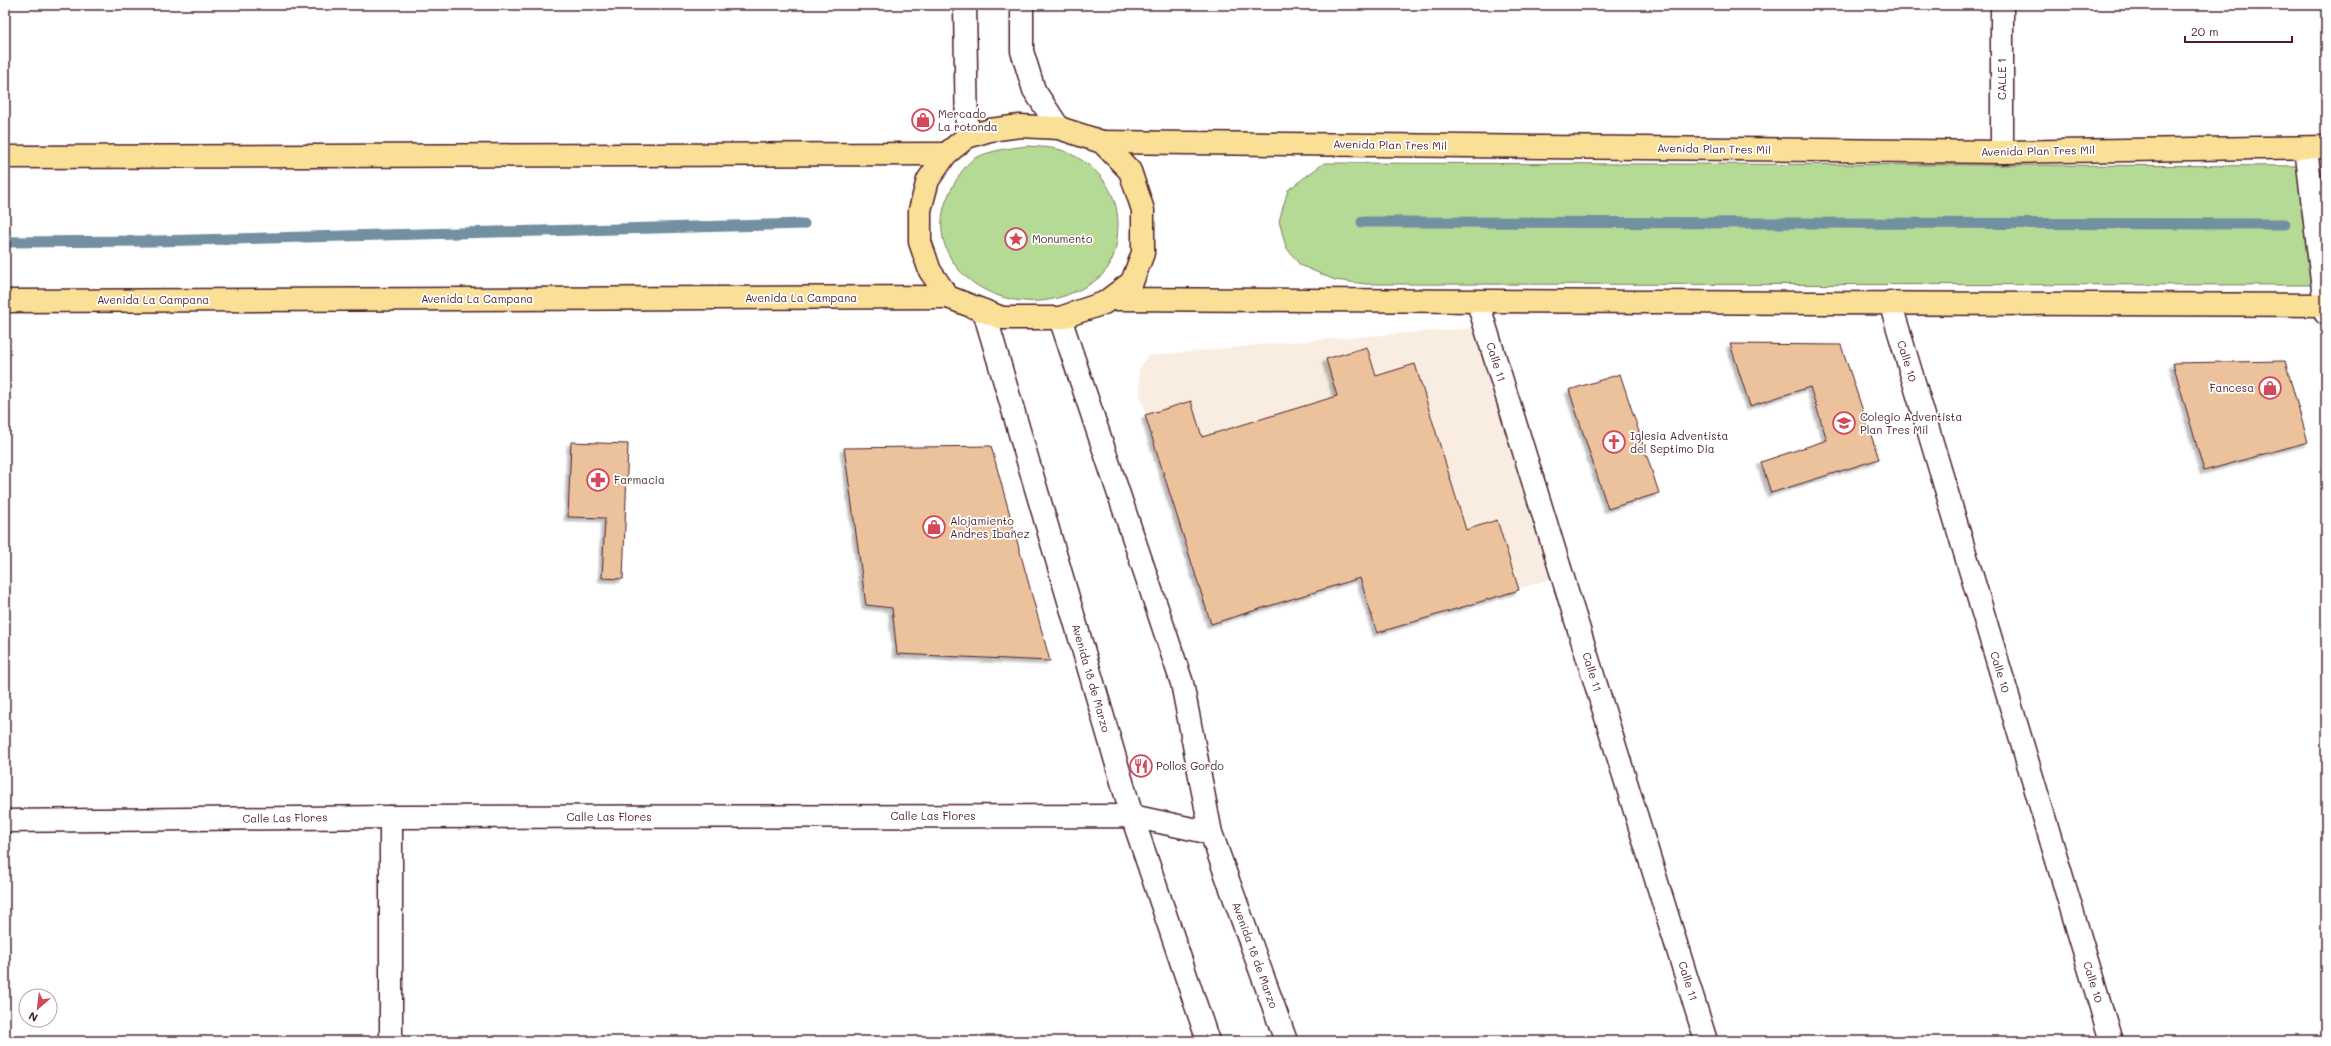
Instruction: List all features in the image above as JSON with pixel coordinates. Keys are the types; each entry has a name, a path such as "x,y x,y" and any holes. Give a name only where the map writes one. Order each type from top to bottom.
{"main road":[{"path":"1020,126 1060,128 1102,142 1130,171 1143,210 1142,252 1132,282 1110,299 1060,318 1002,318 948,297 930,271 920,242 920,210 928,180 946,154 967,137 990,130 1020,126"},
{"name":"Avenida Plan Tres Mil","path":"1102,142 2002,152 2316,148"},
{"path":"5,157 946,154"},
{"name":"Avenida La Campana","path":"5,301 948,297"},
{"path":"1110,299 1478,303 1890,302 2325,308"}],"street":[{"path":"966,5 967,137"},
{"path":"1022,5 1022,51 1024,58 1034,90 1060,128"},
{"name":"CALLE 1","path":"2002,5 2002,152"},
{"path":"2316,148 2325,308"},
{"name":"Calle 10","path":"1890,302 2111,1041"},
{"name":"Calle 11","path":"1478,303 1706,1041"},
{"name":"Avenida 18 de Marzo","path":"984,311 1132,816 1208,1041"},
{"name":"Avenida 18 de Marzo","path":"1060,318 1182,683 1211,833 1286,1041"},
{"name":"Calle Las Flores","path":"5,821 391,817 1132,816 1211,833"},
{"path":"391,817 391,1041"}],"shaded area":[{"path":"1473,328 1553,578 1377,633 1360,578 1211,624 1140,395 1139,370 1147,356 1291,342"}],"green space":[{"path":"1028,146 1061,150 1073,155 1094,170 1103,179 1109,189 1117,213 1118,226 1116,249 1110,264 1103,274 1088,286 1064,296 1038,301 1012,299 987,291 967,278 951,260 943,238 943,213 953,186 962,170 968,163 975,158 994,151"},
{"path":"1324,163 2326,166 2326,285 1366,284 1335,280 1300,265 1286,247 1279,221 1288,190"}],"building":[{"name":"Colegio Adventista Plan Tres Mil","path":"1730,344 1841,345 1879,459 1771,493 1761,462 1827,440 1810,387 1750,406"},
{"path":"1367,347 1376,376 1415,364 1466,530 1497,520 1519,590 1377,633 1360,578 1211,624 1145,415 1191,401 1202,437 1337,396 1326,359"},
{"path":"2285,361 2308,442 2204,471 2173,363"},
{"name":"Iglesia Adventista del Septimo Dia","path":"1620,374 1659,493 1608,509 1569,390"},
{"name":"Farmacia","path":"571,442 628,444 623,579 602,578 605,518 568,517"},
{"name":"Alojamiento Andres Ibañez","path":"991,446 1050,661 897,654 892,608 866,605 844,448"}],"waterway":[{"path":"1362,222 2285,224"},
{"path":"5,242 155,241 804,224"}],"place":[{"name":"Mercado La rotonda","path":"923,120"},
{"name":"Monumento","path":"1016,239"},
{"name":"Fancesa","path":"2270,388"},
{"name":"Colegio Adventista Plan Tres Mil","path":"1844,423"},
{"name":"Iglesia Adventista del Septimo Dia","path":"1614,442"},
{"name":"Farmacia","path":"598,480"},
{"name":"Alojamiento Andres Ibañez","path":"934,527"},
{"name":"Pollos Gordo","path":"1141,766"}]}
